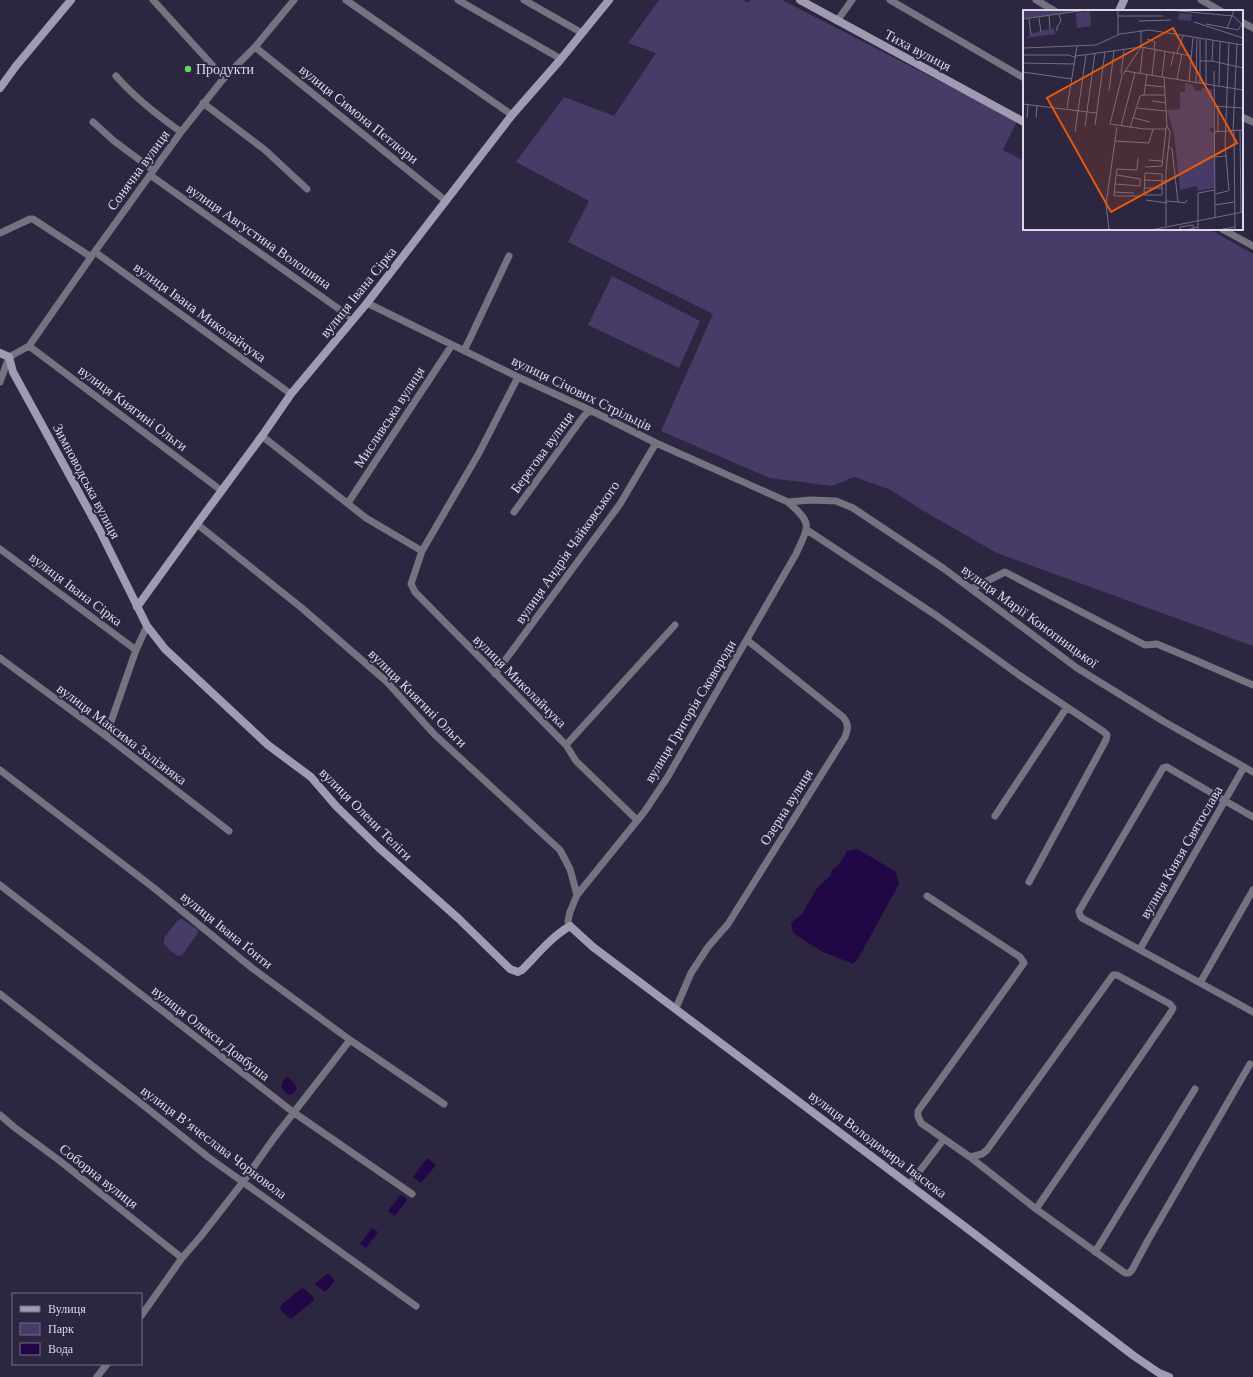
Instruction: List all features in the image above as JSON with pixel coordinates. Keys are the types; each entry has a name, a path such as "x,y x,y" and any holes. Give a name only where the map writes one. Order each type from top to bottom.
{"street":[{"path":"0,88 16,66 71,0"},
{"path":"153,0 224,78"},
{"name":"Сонячна вулиця","path":"9,357 29,346 152,172 203,103 224,78 255,47 294,0"},
{"path":"346,0 512,115"},
{"path":"458,0 561,59"},
{"path":"524,0 582,33"},
{"name":"вулиця Івана Сірка","path":"137,607 291,394 367,303 512,115 561,59 609,0"},
{"name":"Тиха вулиця","path":"800,0 1023,121"},
{"path":"837,21 852,0"},
{"path":"890,0 1023,77"},
{"path":"1036,0 1053,10"},
{"path":"1119,10 1124,0"},
{"path":"1201,0 1219,10"},
{"path":"1243,23 1253,28"},
{"name":"вулиця Симона Петлюри","path":"255,47 446,201"},
{"path":"116,76 129,91 161,118 181,132"},
{"path":"203,103 265,150 307,189"},
{"path":"1243,117 1253,122"},
{"name":"вулиця Августина Волошина","path":"93,122 114,142 152,172 353,319"},
{"name":"вулиця Івана Миколайчука","path":"0,233 33,219 93,255 291,394"},
{"path":"1224,230 1253,246"},
{"path":"464,351 509,256"},
{"name":"вулиця Січових Стрільців","path":"367,303 656,443 788,502"},
{"name":"Мисливська вулиця","path":"348,504 452,345"},
{"name":"вулиця Княгині Ольги","path":"29,346 222,491"},
{"path":"0,353 9,357 0,382"},
{"name":"Зимноводська вулиця","path":"9,357 14,372 100,532 147,626"},
{"name":"вулиця Миколайчука","path":"518,377 479,453 422,550 411,584 415,592 566,745 576,761 636,820"},
{"name":"Берегова вулиця","path":"514,512 583,417 592,411"},
{"path":"262,436 366,518 422,550"},
{"name":"вулиця Андрія Чайковського","path":"495,674 620,504 656,443"},
{"name":"вулиця Марії Конопницької","path":"788,502 811,500 836,501 853,508 971,589 1077,668 1163,721 1253,772"},
{"path":"788,502 802,515 806,521 806,530 937,616 1018,675 1104,732 1107,738 1029,882"},
{"name":"вулиця Княгині Ольги","path":"197,524 303,609 386,681 434,734 560,850 570,869 577,895"},
{"name":"вулиця Григорія Сковороди","path":"572,928 568,921 572,904 577,895 636,820 645,811 667,778 749,642 796,554 806,530"},
{"name":"вулиця Івана Сірка","path":"0,549 136,650"},
{"path":"971,589 1005,572 1144,645 1157,644 1253,685"},
{"path":"566,745 675,625"},
{"path":"106,736 136,650 147,626"},
{"name":"вулиця Олени Теліги","path":"147,626 164,649 273,749 311,777 336,806 378,847 459,919 510,969 518,972 522,970 562,930 572,928"},
{"name":"Озерна вулиця","path":"676,1008 691,973 708,947 728,924 848,729 848,725 843,717 749,642"},
{"name":"вулиця Максима Залізняка","path":"0,658 106,736 229,831"},
{"path":"995,816 1067,707"},
{"path":"1253,817 1167,767 1163,768 1079,911 1082,918 1253,1012"},
{"name":"вулиця Князя Святослава","path":"1140,949 1244,767"},
{"name":"вулиця Івана Ґонти","path":"0,770 154,888 252,968 350,1040 444,1104"},
{"name":"вулиця Олекси Довбуша","path":"0,885 293,1112 412,1194"},
{"path":"1200,983 1253,890"},
{"path":"927,896 1020,957 1024,963 918,1111 918,1116 921,1123 970,1157 1036,1209 1125,1273 1129,1274 1131,1272 1250,1064"},
{"name":"вулиця Володимира Івасюка","path":"572,928 593,947 676,1008 1134,1356 1159,1373 1169,1377"},
{"path":"970,1157 982,1154 987,1150 1113,975 1117,975 1170,1004 1172,1008 1171,1012 1036,1209"},
{"name":"вулиця Вʼячеслава Чорновола","path":"0,994 208,1157 416,1306"},
{"path":"142,1315 182,1258 243,1182 293,1112 350,1040"},
{"path":"1096,1252 1194,1089"},
{"name":"Соборна вулиця","path":"0,1116 60,1161 182,1258"},
{"path":"909,1185 944,1139"},
{"path":"97,1377 106,1365"}],"green space":[{"path":"659,0 744,0 747,3 751,0 782,0 1017,121 1003,150 1023,160 1023,230 1211,230 1253,254 1253,646 997,553 922,510 889,489 854,477 832,486 770,478 661,431 713,314 568,242 589,201 516,162 564,97 614,116 656,53 628,43"},
{"path":"612,276 700,321 679,368 588,325"},
{"path":"182,919 198,930 198,933 182,955 178,956 164,944 164,938 178,920"}],"water":[{"path":"858,849 896,872 899,884 859,957 853,964 821,951 793,933 791,923 802,914 817,888 830,876 832,870 840,863 847,851"},
{"path":"288,1077 297,1088 294,1093 289,1095 282,1088 283,1081"},
{"path":"427,1158 436,1165 421,1183 413,1177"},
{"path":"400,1195 405,1197 407,1200 395,1216 388,1211"},
{"path":"372,1228 378,1232 366,1248 360,1244"},
{"path":"328,1273 334,1279 334,1282 325,1292 315,1284"},
{"path":"302,1288 314,1298 313,1301 291,1319 280,1309 281,1305"}],"place":[{"name":"Продукти","path":"188,69"}]}
